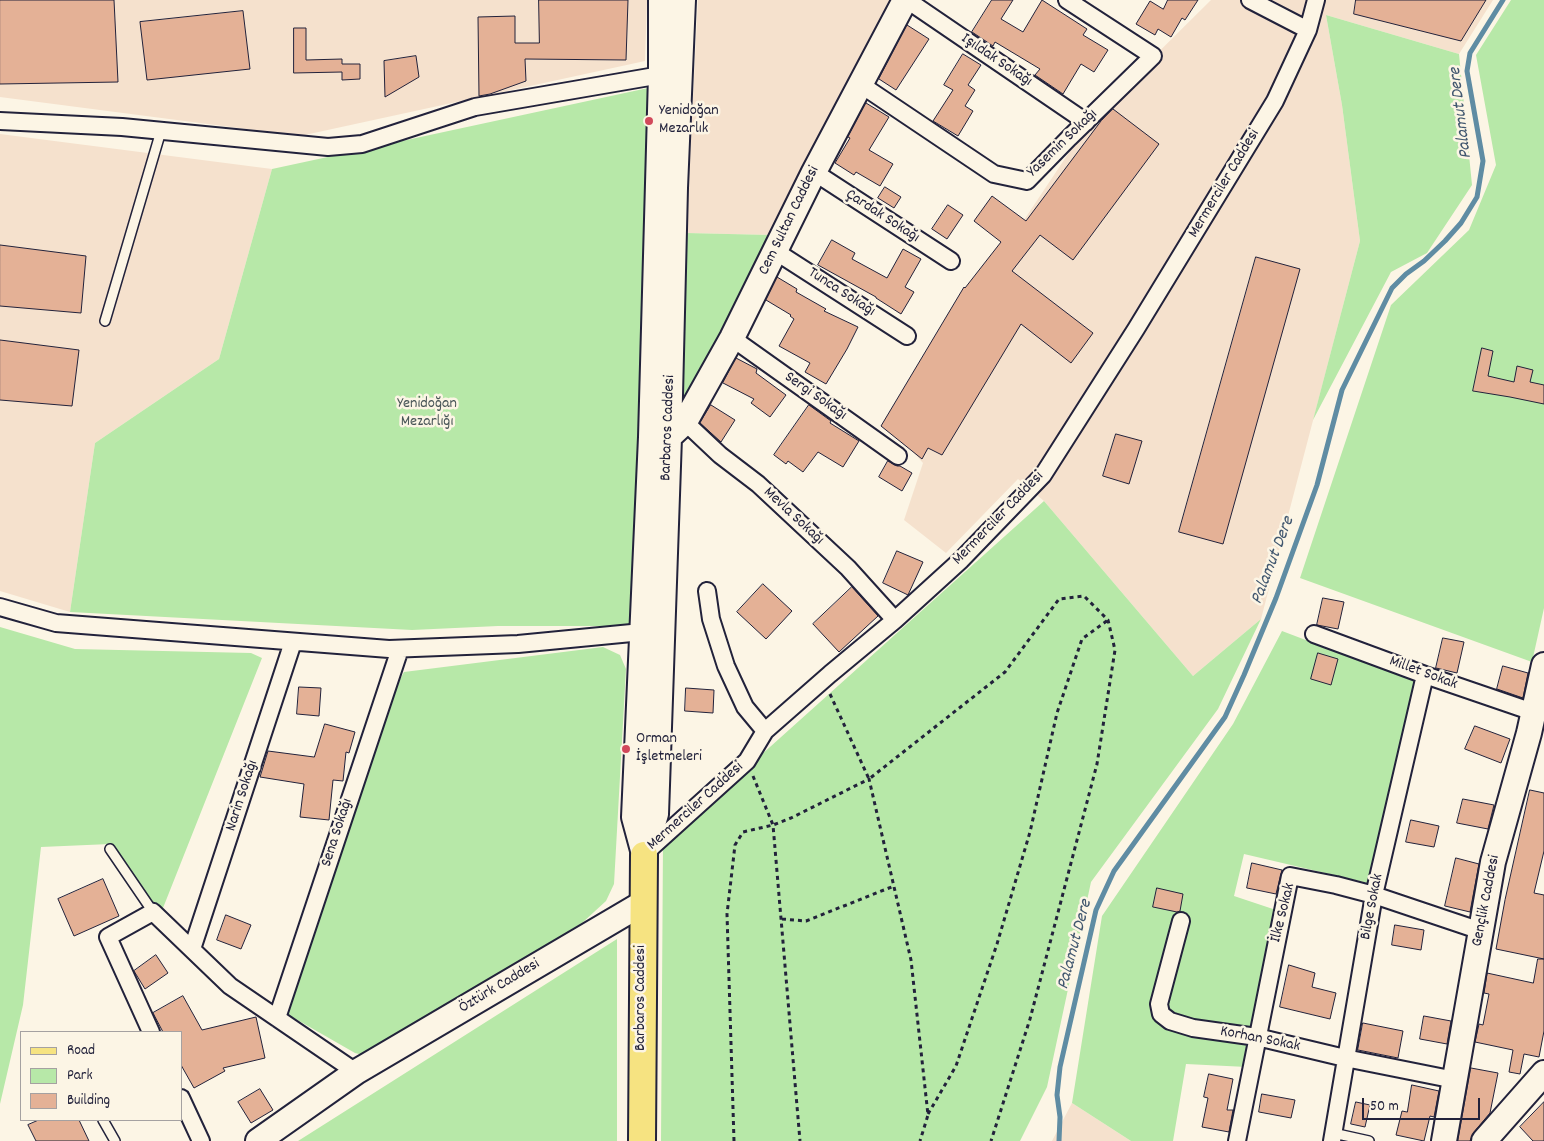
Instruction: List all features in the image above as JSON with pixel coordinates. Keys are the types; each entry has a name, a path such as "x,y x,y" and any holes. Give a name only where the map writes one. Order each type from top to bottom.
{"main road":[{"name":"Barbaros Caddesi","path":"661,0 668,432"},
{"name":"Barbaros Caddesi","path":"642,1141 644,855 634,817 652,634 668,432 683,0"},
{"name":"Cem Sultan Caddesi","path":"668,432 732,338 814,172 906,0"},
{"name":"Gençlik Caddesi","path":"1444,1141 1493,862 1535,728 1544,664"},
{"name":"Öztürk Caddesi","path":"258,1141 356,1072 643,903"},
{"path":"1484,1141 1544,1073"}],"street":[{"name":"Işıldak Sokağı","path":"906,0 1086,122"},
{"name":"Yasemin Sokağı","path":"860,84 994,174 1028,181 1153,56 1067,0"},
{"path":"1250,0 1308,30"},
{"name":"Mermerciler Caddesi","path":"644,855 747,762 765,731 895,620 961,560 1043,475 1136,329 1275,101 1308,30 1316,0"},
{"path":"0,122 122,127 328,147 362,144 475,107 661,75"},
{"name":"Çardak Sokağı","path":"814,172 951,261"},
{"name":"Tunca Sokağı","path":"775,251 907,336"},
{"name":"Sergi Sokağı","path":"732,338 898,456"},
{"name":"Mevla Sokağı","path":"668,432 720,455 758,484 848,568 895,620"},
{"path":"707,591 712,619 726,666 744,707 765,731"},
{"path":"0,607 56,623 389,649 518,644 652,634"},
{"name":"Millet Sokak","path":"1314,634 1425,675 1535,728"},
{"name":"Narin Sokağı","path":"192,950 293,642"},
{"name":"Sena Sokağı","path":"277,1018 400,648"},
{"name":"Bilge Sokak","path":"1333,1137 1374,895 1425,675"},
{"name":"İlke Sokak","path":"1237,1141 1290,876 1374,895 1481,931"},
{"path":"152,1031 108,937 153,912 230,986 356,1072"},
{"name":"Korhan Sokak","path":"1181,921 1160,1004 1161,1014 1170,1021 1193,1028 1257,1037 1345,1058 1455,1080"},
{"path":"182,1100 201,1141"}],"lane":[{"path":"105,321 161,130"},
{"path":"110,849 153,912"},
{"path":"104,1121 115,1141"},
{"path":"1333,1137 1369,1141"}],"path":[{"path":"734,1141 727,914 734,844 743,832 773,825 791,818 869,779 1005,672 1059,599 1084,596 1108,620 1115,650 1097,764 1030,1019 991,1141"},
{"path":"920,1141 928,1115 956,1066 997,944 1030,832 1057,713 1082,639 1108,620"},
{"path":"824,679 869,779 911,960 928,1115"},
{"path":"747,762 773,825 800,1141"},
{"path":"782,920 806,921 894,886"}],"shaded area":[{"path":"0,0 647,0 645,61 300,136 0,97"},
{"path":"698,0 890,0 771,235 686,233"},
{"path":"1211,0 1493,0 1459,54 1326,15 1342,105 1360,241 1261,619 1193,676 1044,501 1018,479 946,553 904,520 923,463 888,424 1092,118"},
{"path":"0,134 272,169 219,359 95,443 70,612 0,591"},
{"path":"1072,1103 1131,1141 1052,1141"}],"green space":[{"path":"1511,0 1544,0 1544,608 1532,662 1300,578 1391,305 1469,230 1496,165 1476,55"},
{"path":"1326,15 1459,54 1472,185 1427,253 1391,272 1313,420 1360,241 1342,105"},
{"name":"Yenidoğan Mezarlığı","path":"648,88 649,203 637,626 498,626 412,630 70,612 95,443 219,359 272,169"},
{"path":"686,233 771,235 681,408"},
{"path":"1044,501 1193,676 1261,619 1218,709 1091,882 1047,1087 1020,1141 661,1141 663,843"},
{"path":"0,627 75,649 251,653 262,658 161,913 110,844 41,847 23,1005 0,1104"},
{"path":"1282,631 1419,683 1372,884 1244,854 1234,896 1276,910 1247,1067 1186,1064 1173,1141 1131,1141 1072,1103 1102,916 1233,724"},
{"path":"603,647 620,655 626,669 614,884 606,901 582,923 363,1055 355,1053 287,1014 396,687 404,672"},
{"path":"617,939 617,1141 298,1141"}],"building":[{"path":"0,0 114,0 118,82 0,84"},
{"path":"539,0 628,0 626,60 525,59 526,81 479,96 478,17 515,16 515,43 539,43"},
{"path":"992,0 1013,0 1001,19 1023,32 1042,0 1087,29 1083,35 1108,50 1094,72 1081,64 1063,94 1035,75 1040,69 995,42 993,46 972,32"},
{"path":"1168,0 1198,0 1185,20 1182,18 1171,37 1158,29 1155,35 1136,24 1150,1 1163,9"},
{"path":"1356,0 1486,0 1461,41 1354,14"},
{"path":"243,11 250,69 147,80 140,22"},
{"path":"907,25 929,39 896,90 879,79"},
{"path":"294,28 306,28 306,60 342,59 342,64 360,64 360,79 342,80 342,72 294,73"},
{"path":"963,54 981,65 968,85 975,90 965,106 973,111 958,136 933,121 953,90 944,85"},
{"path":"416,56 419,77 385,97 384,61"},
{"path":"866,103 889,117 869,150 893,164 880,186 856,172 854,175 835,163 850,138 848,137"},
{"path":"1113,109 1159,144 1073,260 1040,235 1012,271 1093,333 1071,363 1021,324 942,455 928,448 922,459 881,426 964,287 1001,242 974,221 992,196 1026,221 1101,121"},
{"path":"885,187 901,197 894,208 878,198"},
{"path":"948,205 963,215 947,239 932,229"},
{"path":"832,240 855,253 852,259 887,278 903,249 921,259 905,287 914,292 901,314 876,297 818,265"},
{"path":"0,245 86,256 81,313 0,306"},
{"path":"1256,257 1300,269 1223,544 1179,532"},
{"path":"777,277 797,289 796,292 826,309 824,311 858,327 826,384 805,372 810,363 779,346 794,319 791,315 766,300"},
{"path":"0,340 79,350 72,406 0,400"},
{"path":"1482,348 1493,351 1488,376 1514,382 1517,366 1533,370 1530,382 1544,385 1544,404 1473,391"},
{"path":"736,358 757,369 756,373 786,395 770,417 751,403 754,399 723,383"},
{"path":"711,405 735,420 721,442 700,423"},
{"path":"809,405 831,421 830,423 859,441 843,467 818,452 803,472 788,461 786,464 774,455"},
{"path":"1116,434 1142,441 1129,484 1103,476"},
{"path":"888,461 912,473 902,491 879,477"},
{"path":"897,551 923,562 908,595 883,583"},
{"path":"763,584 792,611 766,639 737,612"},
{"path":"852,587 878,616 839,652 813,624"},
{"path":"1323,598 1344,602 1338,629 1317,625"},
{"path":"1443,638 1464,642 1457,673 1436,668"},
{"path":"1318,653 1338,659 1331,685 1311,679"},
{"path":"1503,666 1528,673 1523,698 1497,689"},
{"path":"299,687 321,688 319,716 297,714"},
{"path":"686,688 714,690 713,713 685,711"},
{"path":"325,724 355,732 349,753 346,752 343,781 333,780 329,820 300,817 304,784 260,777 268,751 314,757"},
{"path":"1475,726 1510,739 1501,763 1465,749"},
{"path":"1530,790 1544,793 1544,851 1534,893 1544,895 1544,959 1496,949"},
{"path":"1463,799 1494,805 1488,829 1457,823"},
{"path":"1411,820 1439,826 1434,847 1406,842"},
{"path":"1456,858 1479,864 1470,912 1445,906"},
{"path":"1252,863 1282,870 1276,894 1247,888"},
{"path":"103,879 119,916 74,936 58,899"},
{"path":"1157,888 1183,894 1180,911 1153,907"},
{"path":"226,915 251,925 241,949 217,940"},
{"path":"1395,925 1424,930 1421,950 1392,945"},
{"path":"156,955 168,973 145,989 134,971"},
{"path":"1538,959 1544,959 1544,1031 1539,1057 1524,1054 1520,1074 1509,1072 1513,1050 1475,1042 1479,1024 1483,1025 1489,994 1484,993 1487,973 1533,983"},
{"path":"1289,965 1315,973 1312,987 1336,993 1330,1019 1280,1007"},
{"path":"183,996 202,1030 256,1017 265,1058 223,1068 225,1071 194,1088 182,1067 182,1031 162,1031 153,1013"},
{"path":"1424,1016 1451,1021 1447,1044 1420,1039"},
{"path":"1363,1023 1403,1031 1398,1058 1358,1050"},
{"path":"1471,1068 1498,1073 1490,1113 1474,1132 1470,1141 1458,1141"},
{"path":"1209,1074 1233,1079 1227,1110 1233,1110 1229,1132 1202,1127 1208,1098 1204,1097"},
{"path":"1412,1085 1439,1091 1434,1117 1430,1116 1424,1141 1396,1135 1402,1111 1407,1112"},
{"path":"260,1089 273,1110 251,1123 238,1102"},
{"path":"1262,1094 1295,1100 1291,1118 1259,1112"},
{"path":"1356,1102 1370,1105 1365,1127 1351,1124"},
{"path":"1544,1102 1544,1141 1533,1141 1520,1127"},
{"path":"37,1121 79,1121 89,1141 36,1141 28,1125"}],"waterway":[{"name":"Palamut Dere","path":"1059,1141 1060,1117 1057,1095 1060,1067 1096,910 1114,871 1225,717 1276,598 1317,485 1342,390 1392,288 1445,241 1461,223 1477,197 1483,161 1467,71 1470,53 1503,0"}],"place":[{"name":"Yenidoğan Mezarlık","path":"649,121"},
{"name":"Orman İşletmeleri","path":"626,749"}]}
